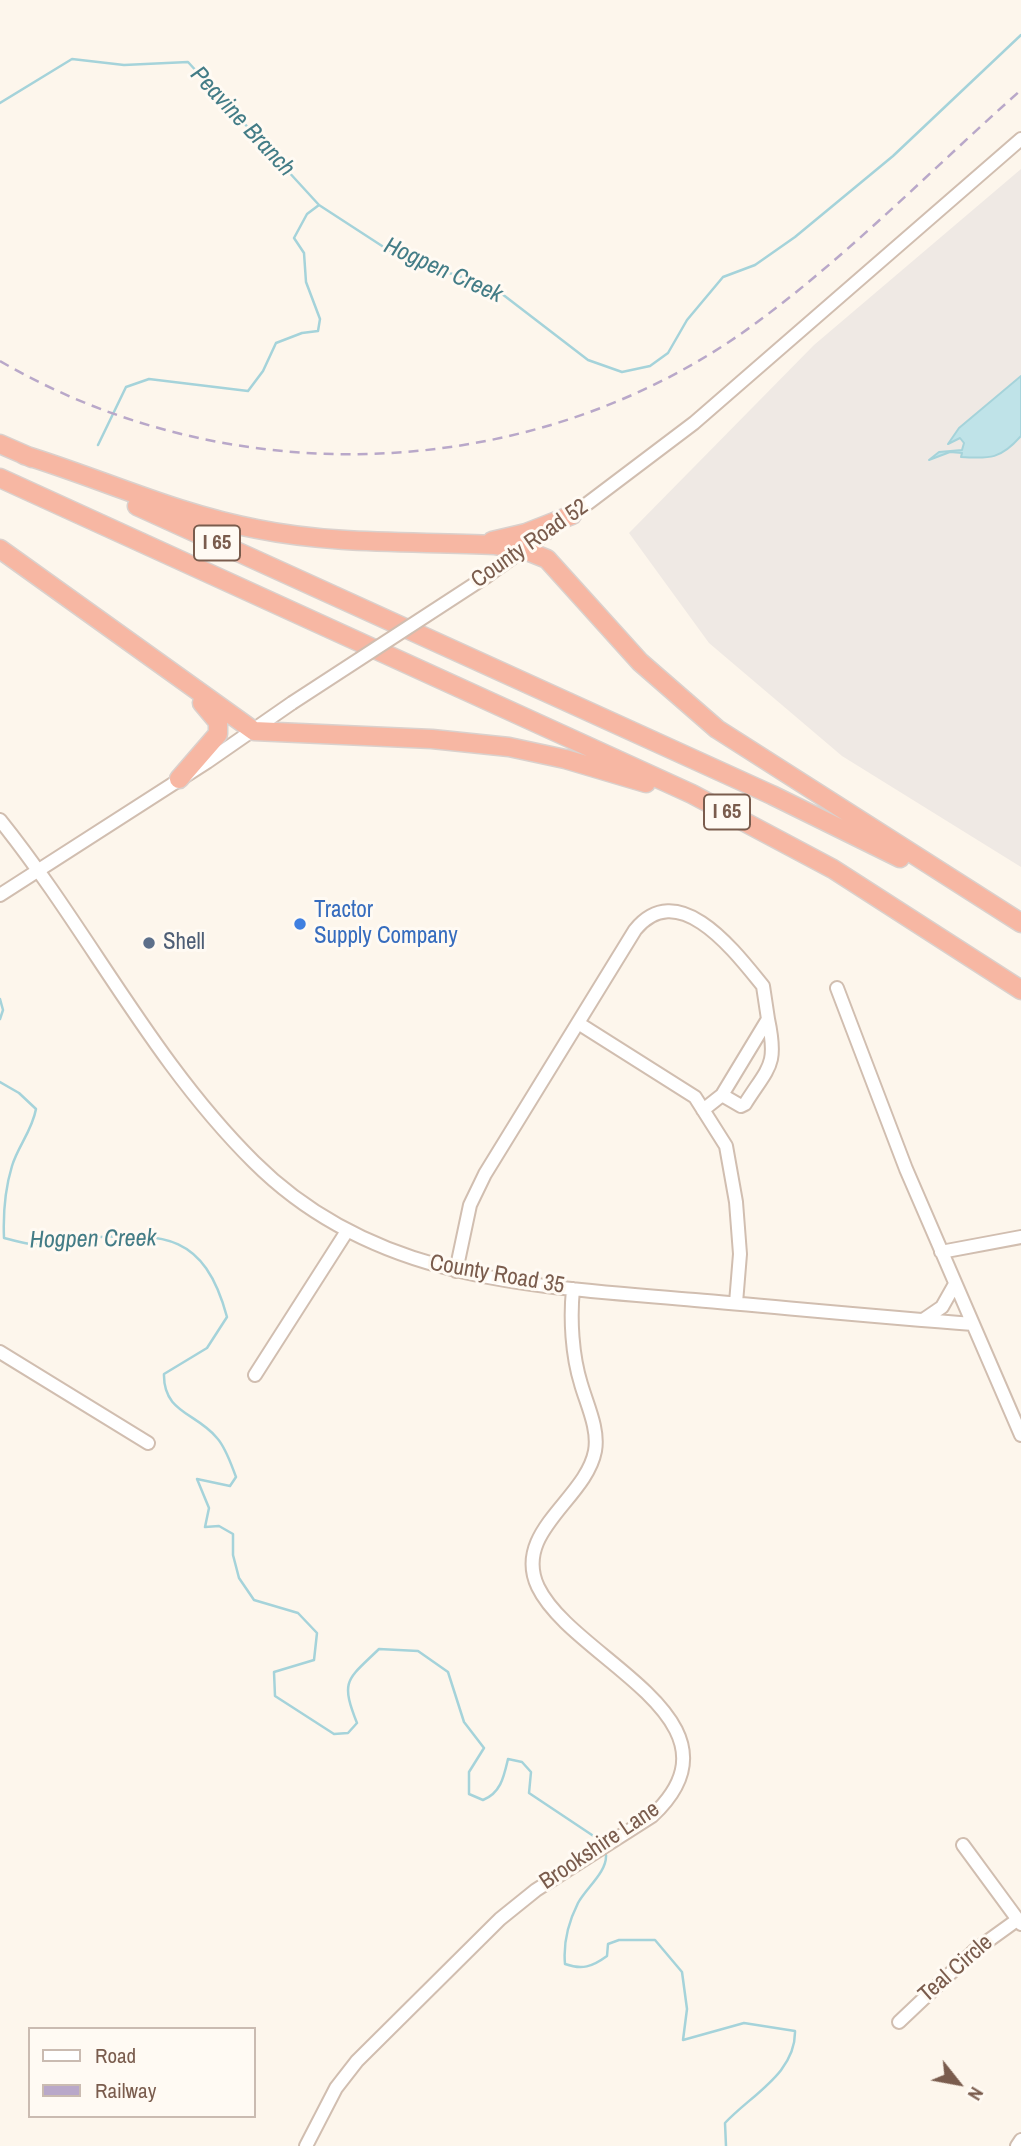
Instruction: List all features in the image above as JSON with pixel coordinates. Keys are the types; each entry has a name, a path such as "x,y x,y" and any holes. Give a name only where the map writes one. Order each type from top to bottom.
{"highway":[{"name":"I 65","path":"0,444 846,830 1021,925"},
{"path":"24,455 160,503 256,529 331,540 476,544 522,549 547,559 640,662 717,729 1021,925"},
{"name":"I 65","path":"0,478 604,753 766,832 889,902 1021,990"},
{"path":"476,544 526,533 572,515"},
{"path":"0,549 254,731 432,738 537,752 643,782 766,832"},
{"path":"132,646 208,707 218,722 218,734 179,779"}],"street":[{"name":"County Road 52","path":"0,895 254,731 292,703 487,576 572,515 694,423 1021,139"},
{"name":"County Road 35","path":"0,820 39,870 146,1032 219,1124 283,1189 347,1231 412,1259 456,1271 573,1289 973,1324"},
{"path":"456,1271 470,1205 485,1174 642,922 654,914 670,912 690,916 717,932 763,986 775,1051 771,1062 745,1104 741,1106 722,1095"},
{"path":"837,988 941,1252 1021,1435"},
{"path":"703,1110 722,1095 768,1019"},
{"path":"578,1023 695,1097 726,1146 736,1202 740,1254 736,1303"},
{"path":"255,1375 347,1231"},
{"path":"941,1252 1021,1237"},
{"path":"922,1320 942,1307 955,1284"},
{"name":"Brookshire Lane","path":"306,2146 336,2088 390,2028 519,1903 652,1816 668,1799 683,1776 683,1748 671,1723 628,1675 550,1606 534,1573 534,1554 544,1529 584,1474 595,1452 595,1433 575,1353 573,1289"},
{"path":"0,1352 148,1443"},
{"path":"963,1845 1019,1922"},
{"name":"Teal Circle","path":"899,2022 955,1967 1019,1922"},
{"path":"1017,2146 1021,2140"}],"shaded area":[{"path":"1021,169 1021,867 842,756 709,643 629,533 814,345"}],"water":[{"path":"1021,376 1021,436 1014,444 994,456 961,457 962,453 950,452 929,460 939,452 962,450 964,443 960,438 948,444 959,428"}],"waterway":[{"name":"Hogpen Creek","path":"98,445 126,387 149,379 248,391 263,371 276,343 302,333 318,331 320,319 306,282 304,253 294,238 307,214 319,205 399,257 493,287 588,360 622,372 650,366 668,353 687,320 723,277 755,265 795,237 893,156 1021,35"},
{"name":"Peavine Branch","path":"0,103 72,59 124,65 188,62 319,205"},
{"name":"Hogpen Creek","path":"0,999 3,1010 0,1019"},
{"name":"Hogpen Creek","path":"0,1082 19,1093 36,1109 10,1175 5,1201 4,1238 30,1244 58,1238 119,1236 166,1240 185,1248 202,1262 216,1285 227,1317 207,1348 164,1374 165,1387 175,1405 209,1430 220,1442 236,1477 230,1486 197,1479 209,1508 205,1527 219,1526 233,1534 233,1555 239,1578 254,1600 298,1613 317,1633 314,1660 274,1672 275,1696 334,1734 348,1733 357,1723 348,1689 353,1675 379,1649 418,1651 448,1672 464,1722 484,1748 469,1772 469,1794 483,1800 489,1797 501,1783 508,1759 522,1762 531,1772 529,1793 601,1841"},
{"name":"Hogpen Creek","path":"606,1855 603,1868 578,1903 571,1918 566,1940 565,1964 577,1967 592,1965 607,1956 608,1944 619,1940 655,1940 682,1972 687,2009 683,2040 744,2023 795,2031 793,2046 780,2071 725,2123 726,2146"}],"railway":[{"path":"0,361 90,405 186,435 284,451 384,453 482,442 579,416 670,376 756,323 858,240 1021,90"}],"place":[{"name":"Tractor Supply Company","path":"300,924"},
{"name":"Shell","path":"149,943"}]}
